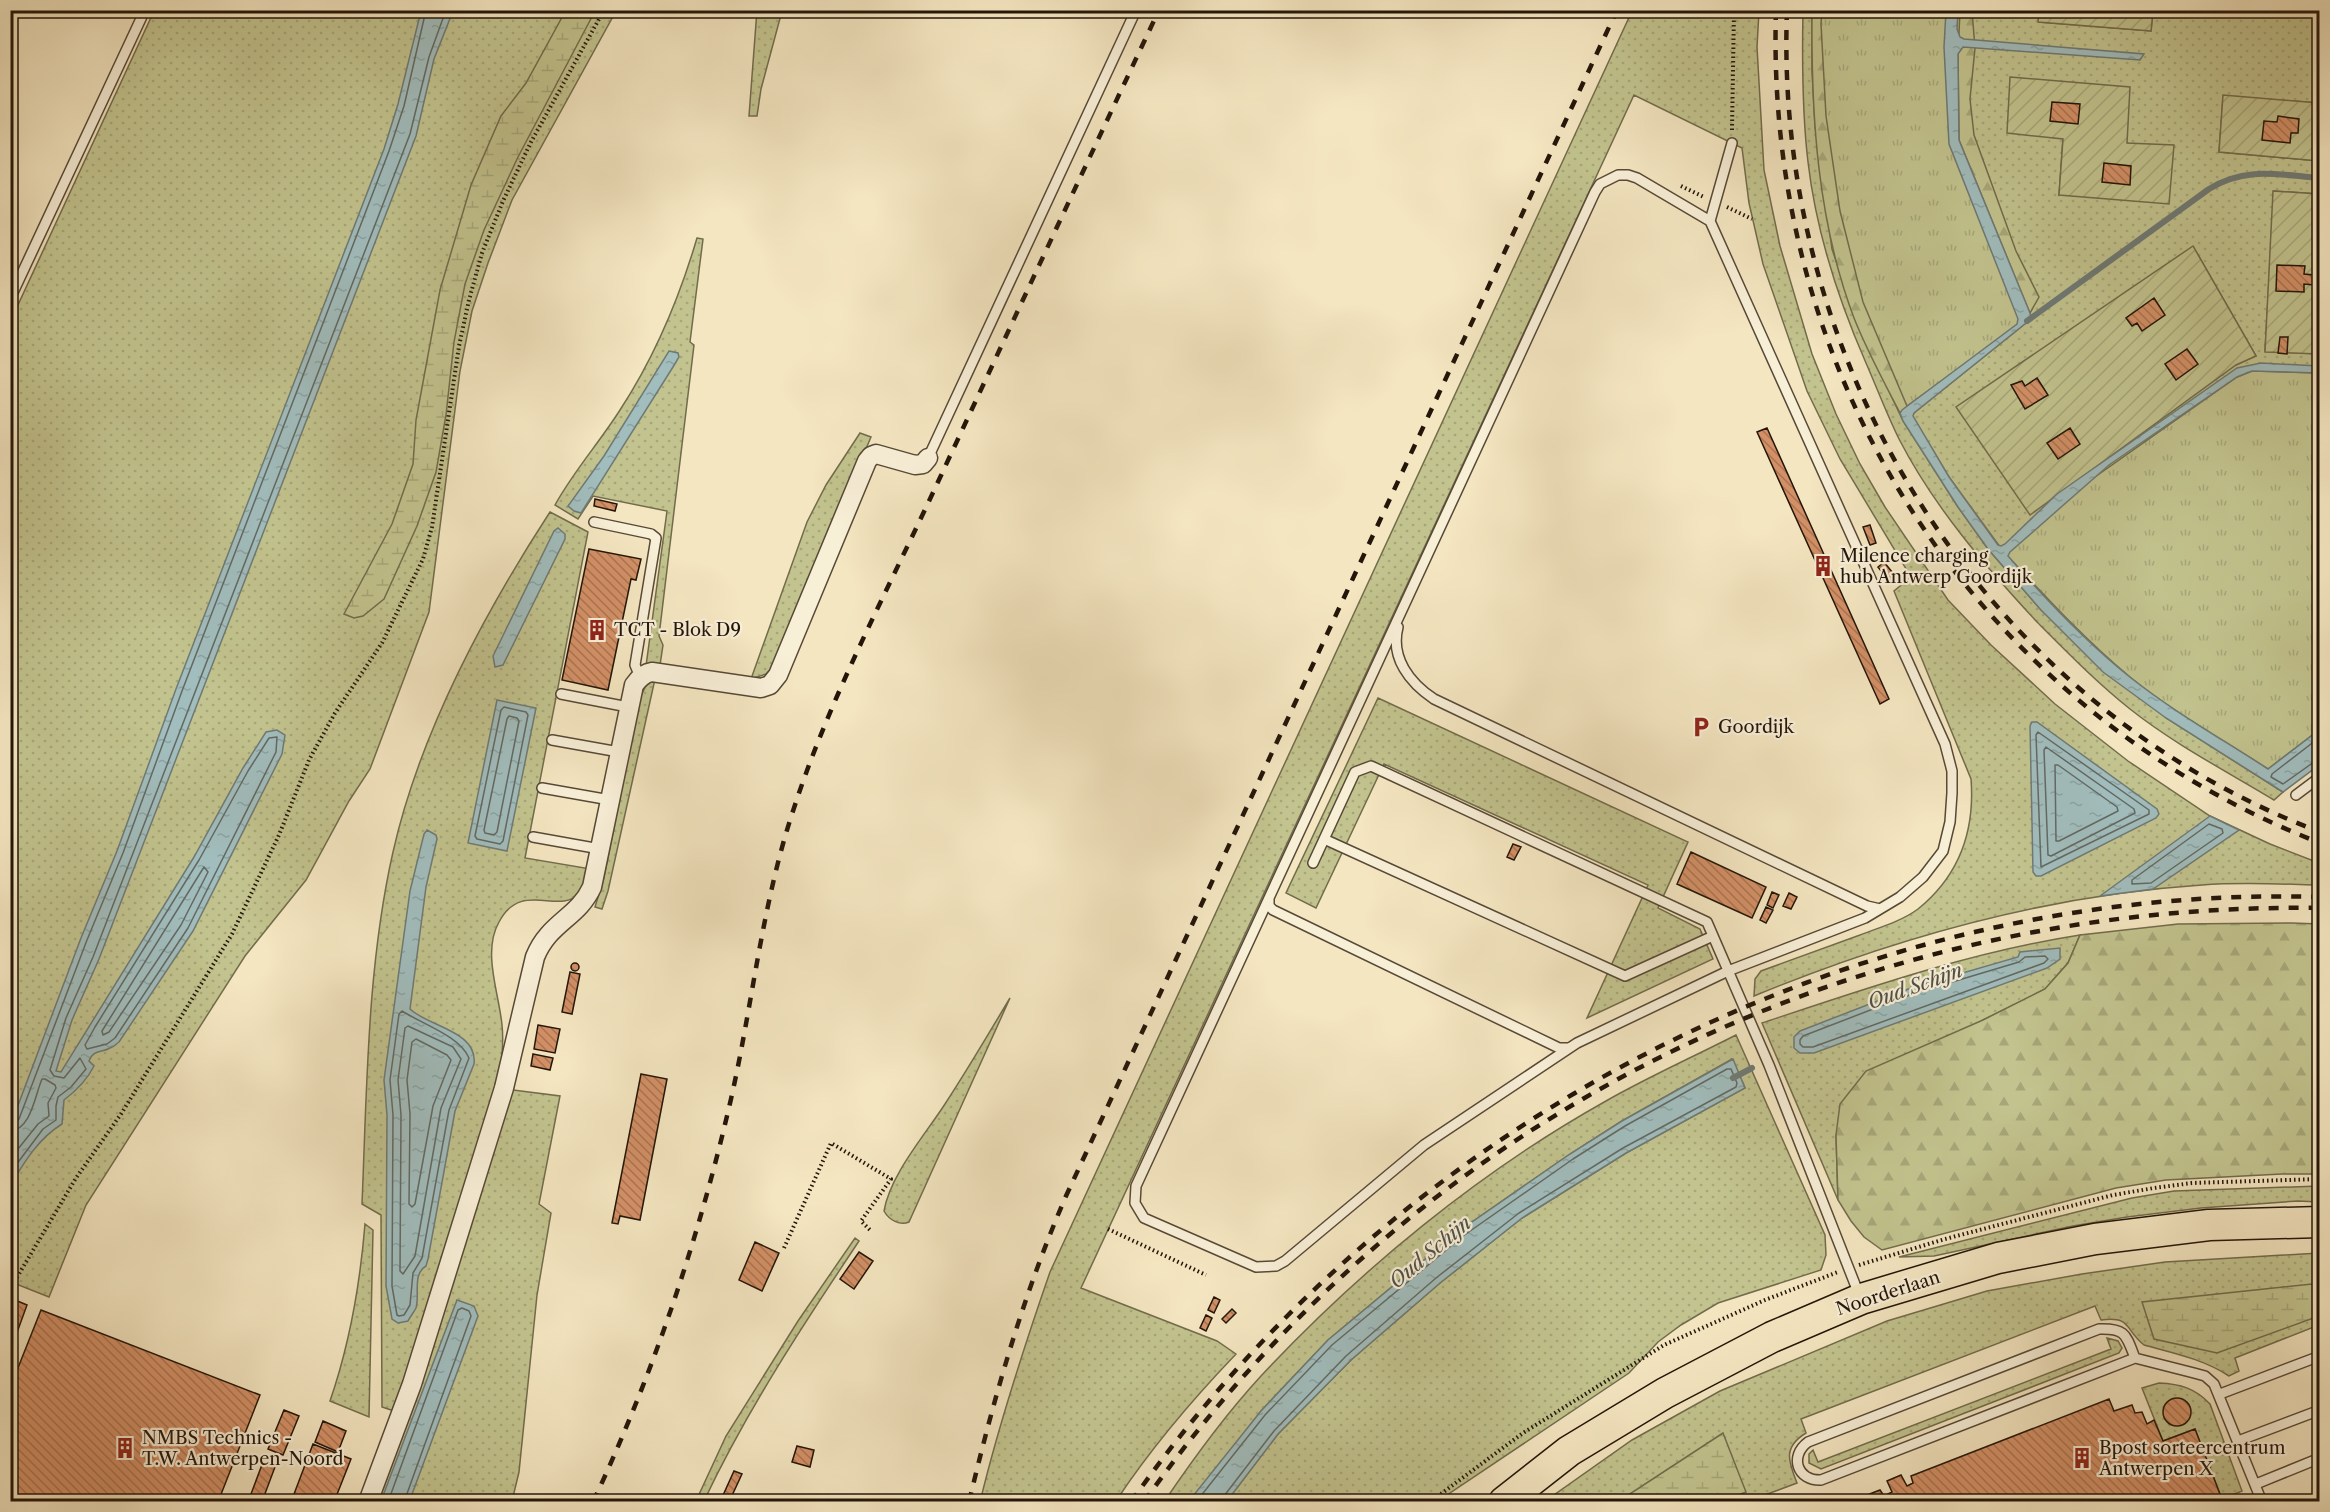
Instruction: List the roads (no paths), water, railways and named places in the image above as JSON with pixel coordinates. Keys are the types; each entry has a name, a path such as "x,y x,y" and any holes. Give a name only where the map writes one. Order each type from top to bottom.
{"main road":[{"name":"Noorderlaan","path":"1504,1502 1569,1451 1665,1394 1772,1337 1861,1299 1998,1258 2095,1239 2209,1225 2319,1222"}],"street":[{"path":"368,1502 412,1383 504,1088 535,957 540,945 550,932 587,898 595,877 634,685 640,677 647,673 660,673 761,688 770,686 778,675 867,461 876,454 915,465 923,464 928,458"}],"lane":[{"path":"10,299 145,10"},
{"path":"928,458 1136,10"},
{"path":"1710,222 1732,143"},
{"path":"1618,175 1637,178 1710,222 1945,744 1952,771 1950,822 1942,850 1923,877 1900,897 1865,918 1728,971 1569,1048 1424,1145 1285,1261 1276,1266 1256,1267 1152,1222 1139,1211 1134,1195 1136,1186 1600,184 1618,175"},
{"path":"594,522 651,534 656,538 635,665 640,677"},
{"path":"1401,613 1396,633 1398,653 1405,672 1417,688 1434,699 1867,906 1880,909"},
{"path":"561,694 628,706"},
{"path":"552,740 619,752"},
{"path":"1313,862 1355,772 1371,766 1707,922 1769,1065 1861,1299"},
{"path":"2296,795 2319,777"},
{"path":"542,788 610,800"},
{"path":"533,837 600,849"},
{"path":"1324,838 1625,976 1713,936"},
{"path":"1269,899 1269,906 1275,911 1559,1048 1569,1048"},
{"path":"2136,1358 2122,1331 2099,1329 1808,1442 1801,1447 1799,1467 1802,1473 1811,1480 1821,1480 2136,1358 2205,1376 2214,1384 2262,1502"},
{"path":"2220,1394 2319,1356"},
{"path":"2238,1441 2319,1410"},
{"path":"2256,1484 2319,1458"}],"water":[{"path":"421,11 453,11 434,59 416,136 99,959 72,1020 56,1071 61,1072 194,857 243,768 266,732 277,730 285,735 282,754 193,931 119,1042 91,1057 89,1061 94,1066 91,1071 81,1085 64,1100 62,1124 39,1143 11,1184 11,1124 384,149 398,104"},
{"path":"1946,11 1958,11 1957,29 1960,37 1964,39 2144,54 2140,60 1963,47 1958,54 1959,140 2031,319 1913,416 1949,477 1998,545 2005,544 2057,494 2237,368 2261,363 2319,366 2319,373 2252,371 2237,377 2109,465 2008,556 2067,620 2131,678 2181,714 2268,769 2319,730 2319,765 2283,792 2166,718 2103,672 2041,610 1988,549 1903,421 1900,413 1902,410 2017,324 2018,319 1949,144 1944,47"},
{"path":"669,351 678,353 679,357 581,513 574,511 568,506 604,456"},
{"path":"558,528 565,534 565,539 503,665 495,667 493,656 554,531"},
{"path":"497,700 536,708 507,851 468,843"},
{"path":"2032,722 2037,722 2157,809 2159,814 2156,818 2041,876 2036,876 2033,872 2030,726"},
{"path":"2210,816 2239,830 2153,889 2100,896"},
{"path":"427,830 436,835 437,839 426,887 410,1009 461,1037 473,1053 474,1064 455,1111 428,1259 418,1279 416,1308 408,1321 398,1323 392,1319 386,1286 387,1115 384,1080 410,891 424,834"},
{"path":"2060,948 2060,959 2047,968 1814,1053 1800,1053 1794,1048 1794,1037 1800,1031 1911,988 2018,957 2020,952"},
{"path":"1733,1059 1745,1088 1626,1153 1522,1218 1440,1283 1351,1360 1278,1434 1227,1501 1189,1501 1261,1411 1328,1340 1459,1231 1622,1121"},
{"path":"457,1300 474,1306 478,1316 410,1501 381,1501"}],"waterway":[{"path":"2027,321 2209,189 2223,182 2236,177 2263,174 2320,178"},
{"name":"Oud Schijn","path":"1733,1078 1752,1068"}],"railway":[{"path":"593,1502 655,1354 705,1202 739,1063 774,880 794,808 823,729 1159,10"},
{"path":"969,1502 1023,1309 1066,1196 1617,10"},
{"path":"1776,10 1782,146 1807,277 1852,400 1914,514 1993,617 2088,708 2197,784 2320,843"},
{"path":"1787,10 1792,142 1817,270 1861,393 1922,506 2000,610 2093,700 2200,775 2320,832"},
{"path":"1131,1502 1240,1366 1364,1245 1501,1139 1650,1051 1809,982 1975,932 2146,903 2320,897"},
{"path":"1144,1502 1253,1366 1376,1246 1511,1143 1658,1058 1813,992 1977,944 2146,916 2320,908"}],"place":[{"name":"Milence charging hub Antwerp Goordijk","path":"1823,566"},
{"name":"TCT - Blok D9","path":"597,630"},
{"name":"Goordijk","path":"1701,727"},
{"name":"NMBS Technics - T.W. Antwerpen-Noord","path":"125,1448"},
{"name":"Bpost sorteercentrum Antwerpen X","path":"2082,1458"}]}
